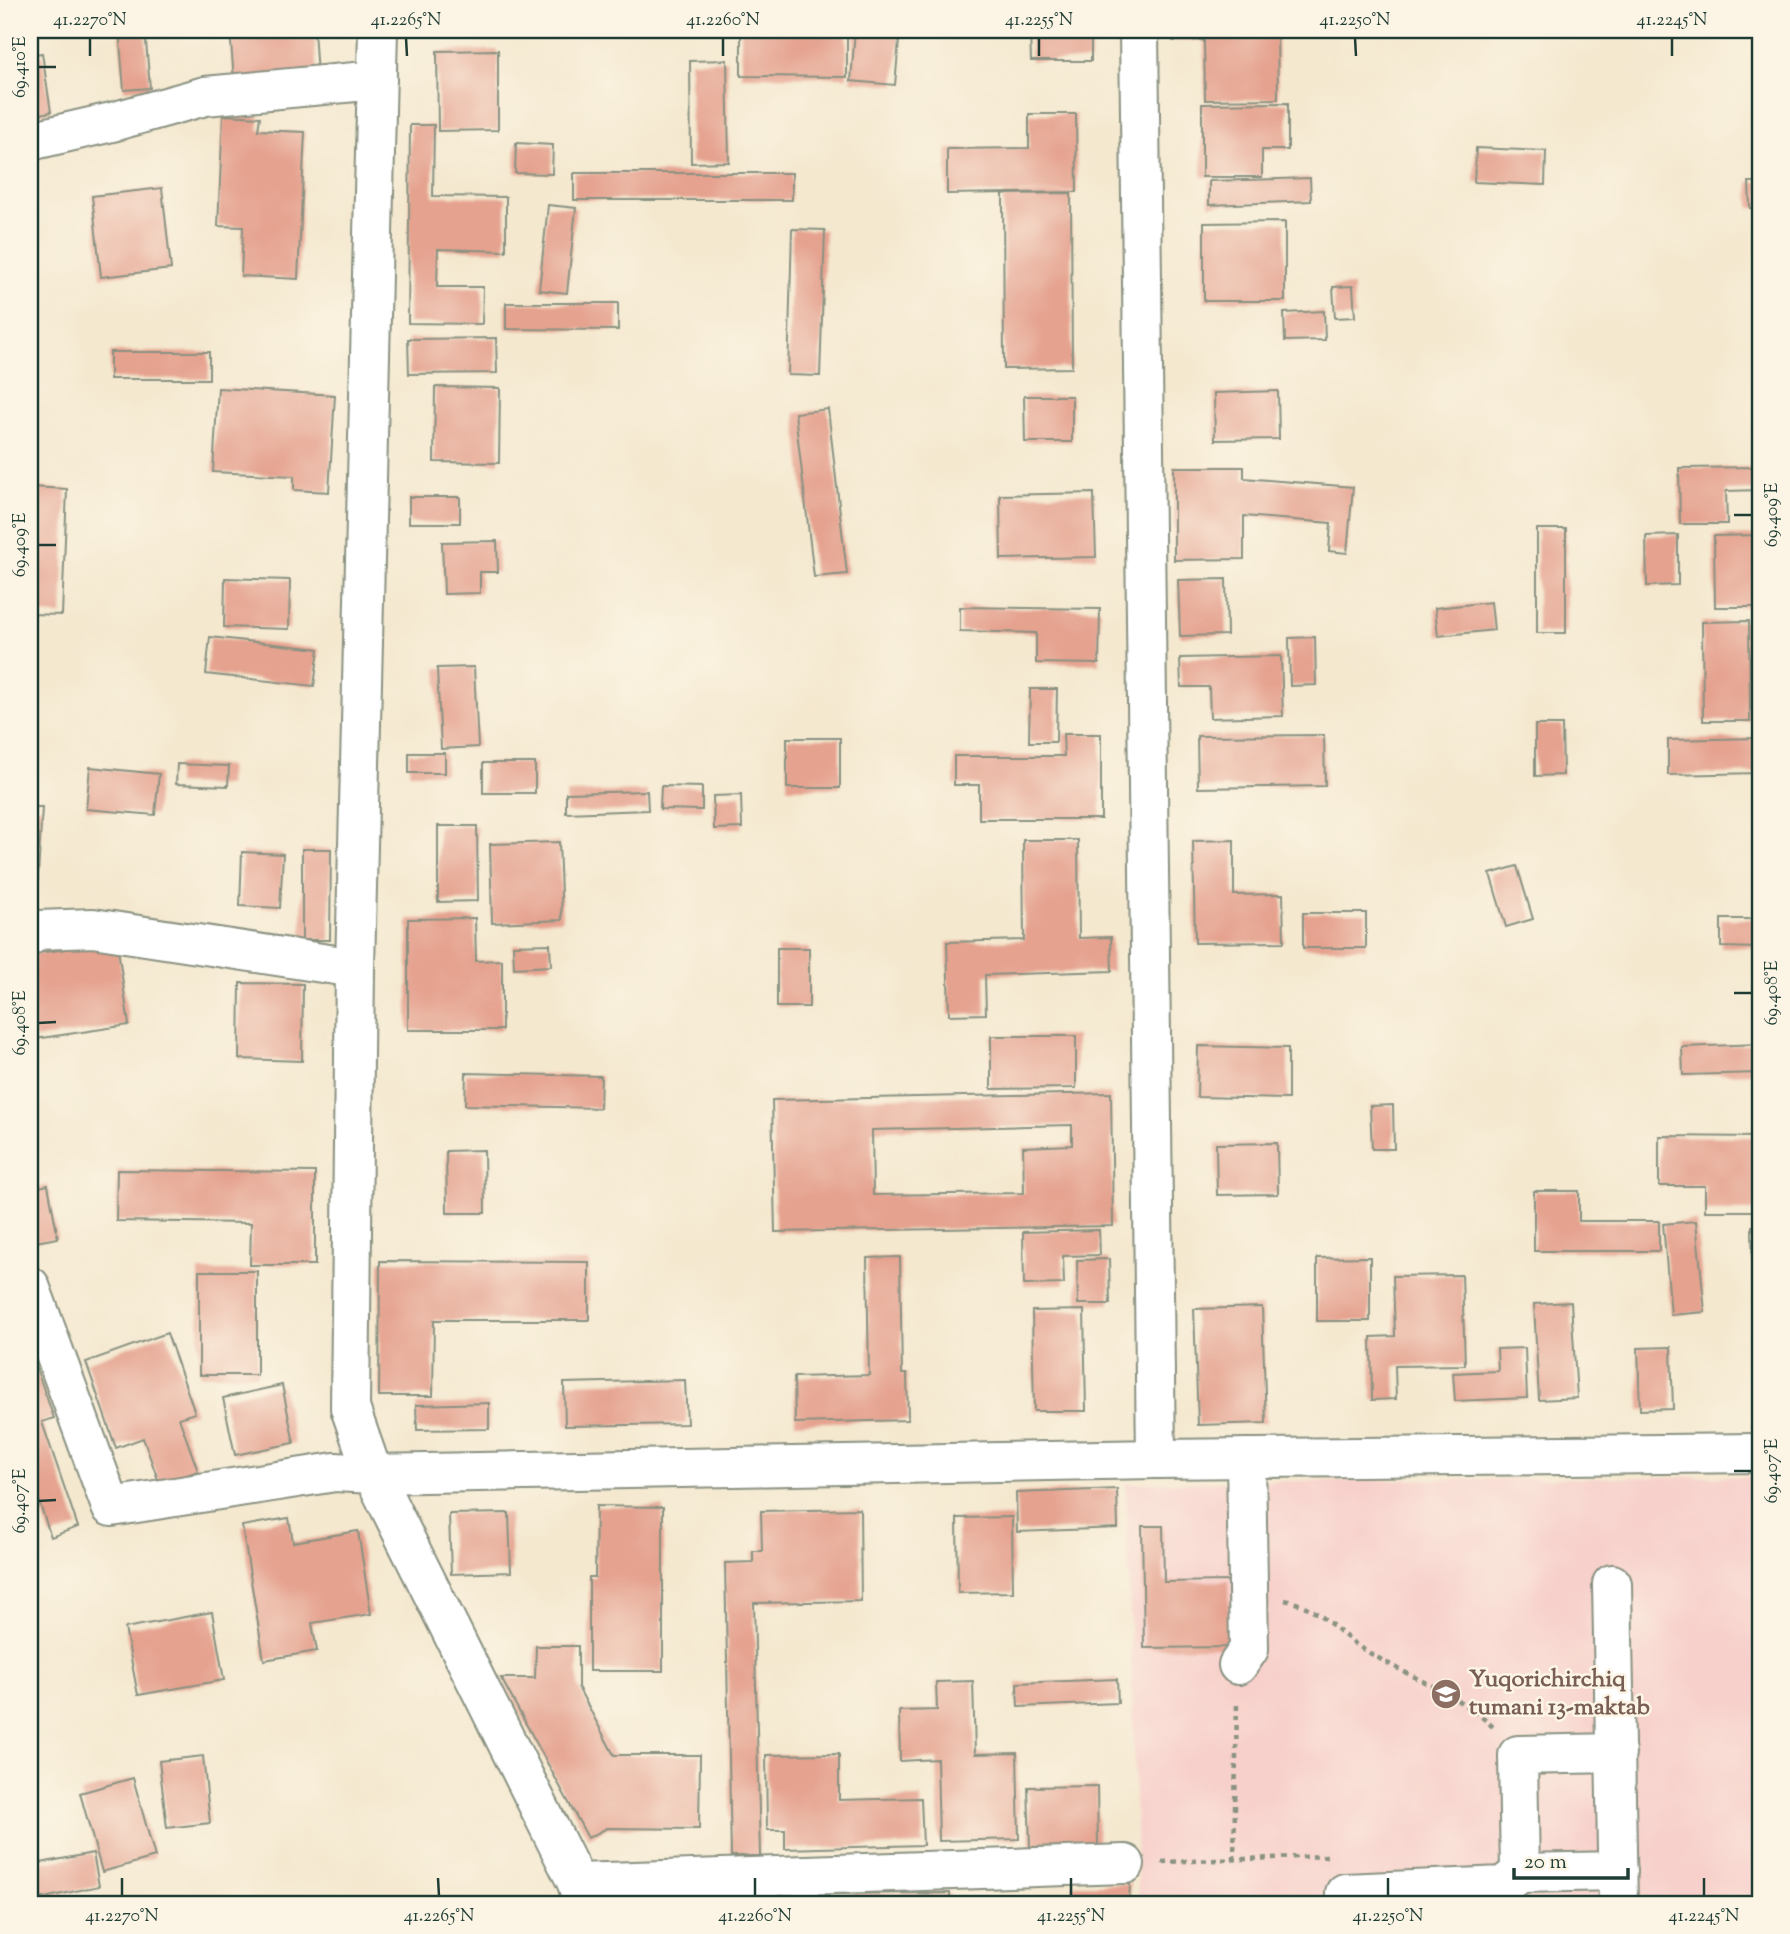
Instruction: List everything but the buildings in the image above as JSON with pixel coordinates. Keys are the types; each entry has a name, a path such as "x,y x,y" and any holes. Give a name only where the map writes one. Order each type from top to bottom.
{"street":[{"path":"378,30 355,968 350,1408 373,1474 580,1894 1125,1864"},
{"path":"1139,30 1156,1460"},
{"path":"30,141 205,96 377,80"},
{"path":"30,936 38,930 93,928 355,968"},
{"path":"30,1286 111,1507 335,1472 373,1474 1246,1458 1760,1453"},
{"path":"1238,1665 1250,1649 1246,1458"},
{"path":"1345,1893 1503,1886 1520,1873 1618,1888 1612,1584"},
{"path":"1520,1873 1518,1755 1616,1753"}],"path":[{"path":"1248,1589 1306,1606 1390,1666 1459,1701 1491,1726 1518,1755"},
{"path":"1234,1860 1238,1665"},
{"path":"1125,1864 1330,1856"}],"shaded area":[{"name":"Yuqorichirchiq tumani 13-maktab","path":"1760,1476 1760,1904 1138,1904 1126,1483"}],"place":[{"name":"Yuqorichirchiq tumani 13-maktab","path":"1446,1694"}]}
